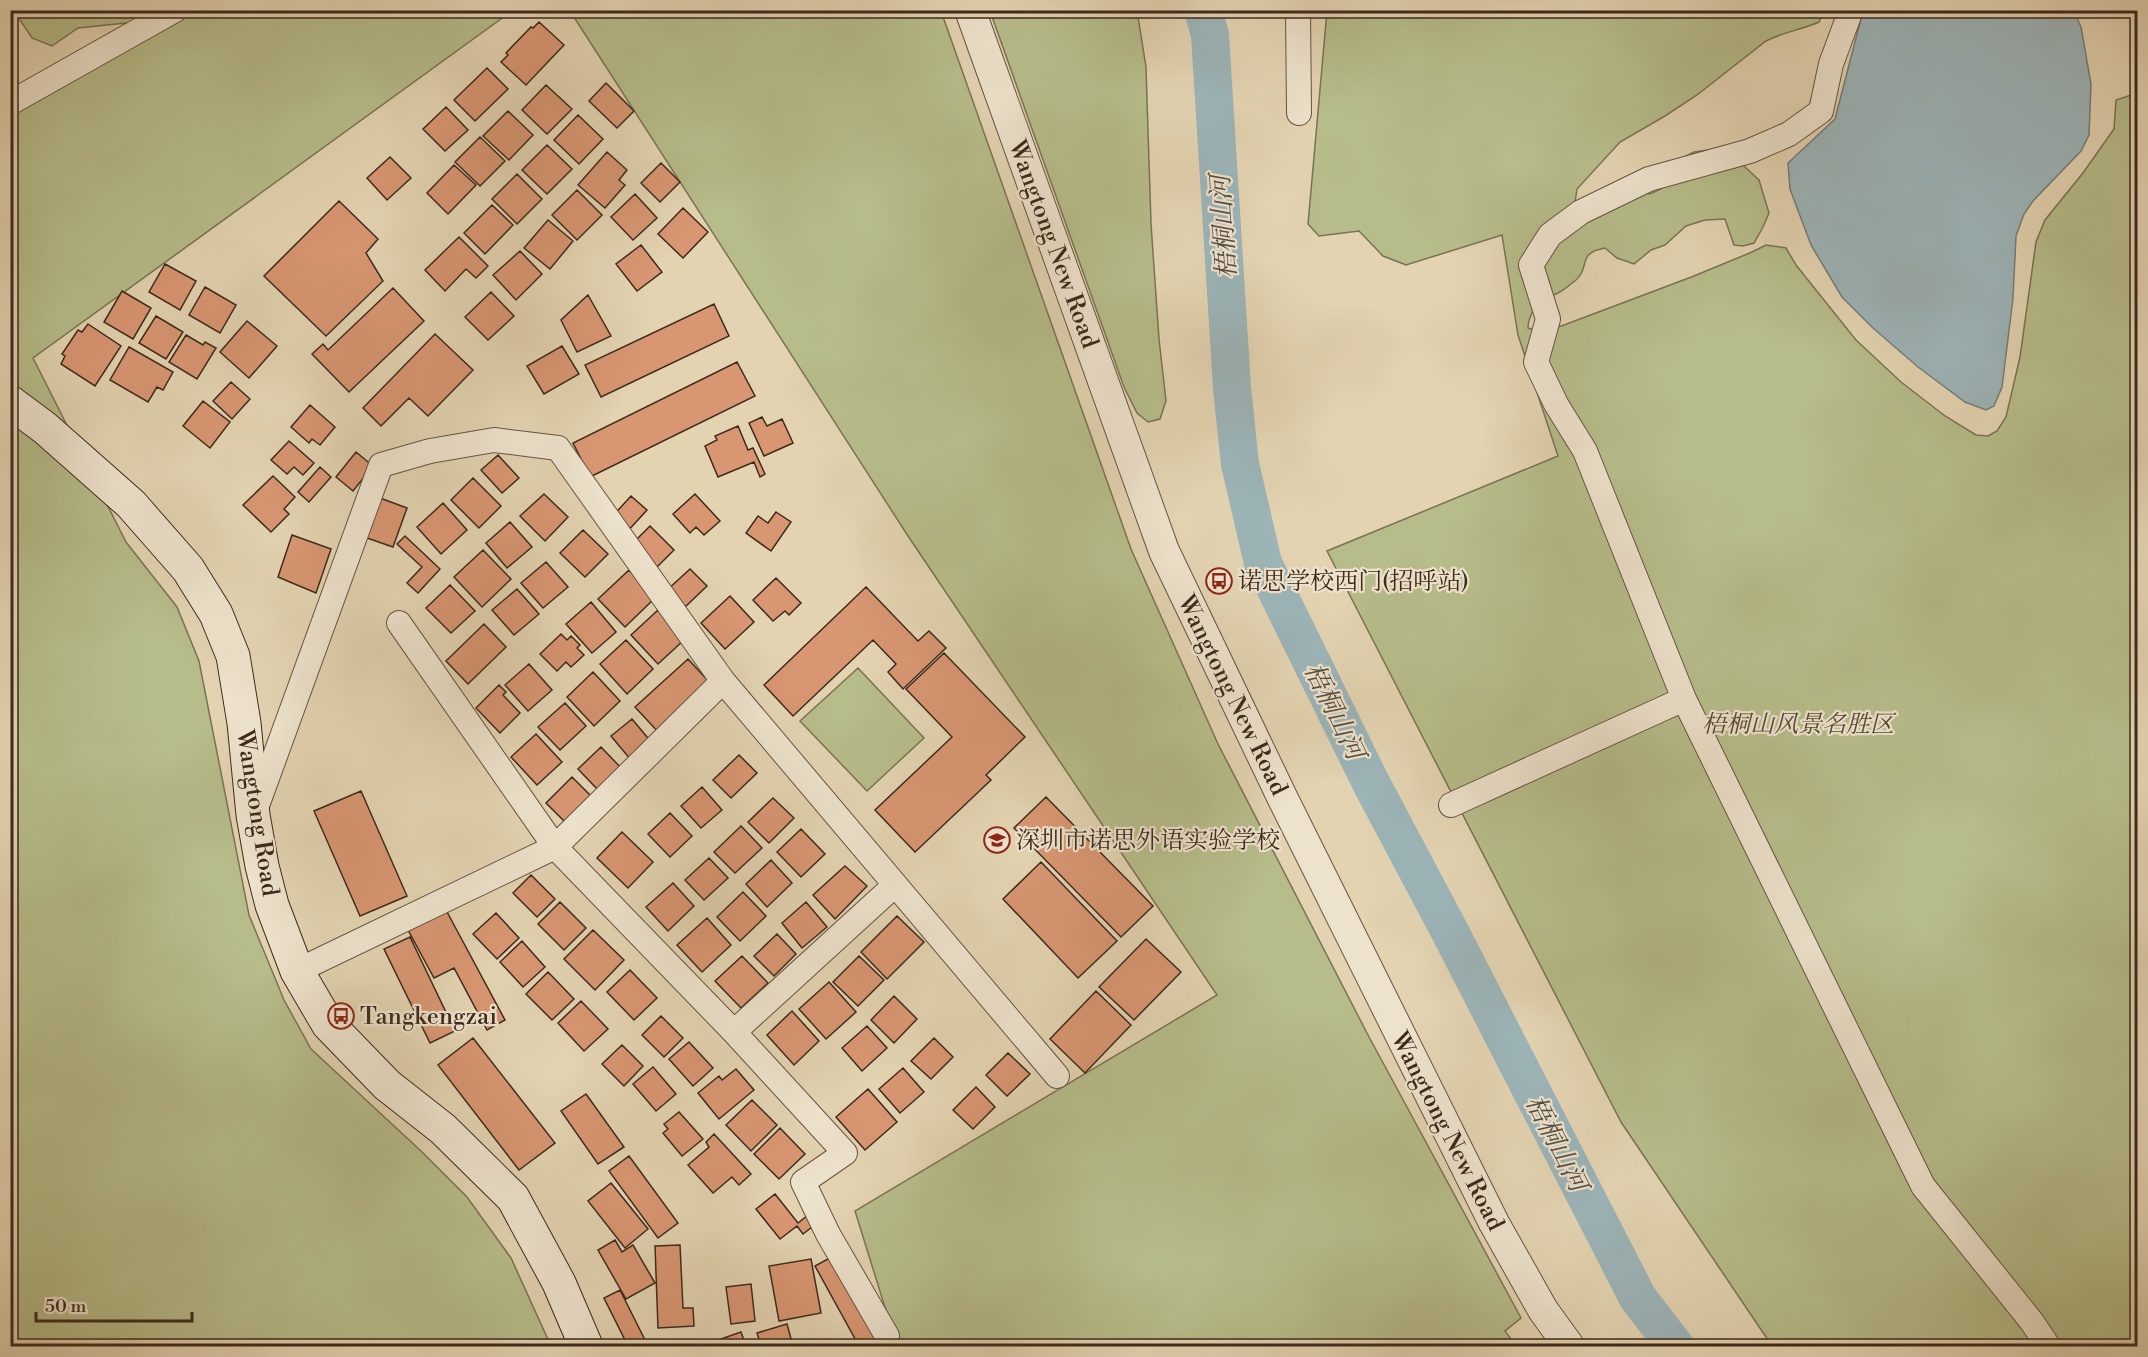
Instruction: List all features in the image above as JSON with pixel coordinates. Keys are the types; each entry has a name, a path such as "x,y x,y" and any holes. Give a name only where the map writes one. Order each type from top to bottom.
{"main road":[{"name":"Wangtong Road","path":"10,402 45,428 131,504 188,568 216,615 233,656 244,723 253,815 262,866 272,905 297,971 335,1031 387,1085 443,1129 513,1198 559,1283 586,1347"}],"street":[{"path":"10,103 175,10"},
{"name":"Wangtong New Road","path":"970,10 1164,552 1283,799 1494,1223 1543,1310 1569,1347"},
{"path":"1298,10 1299,113"},
{"path":"1851,10 1831,64 1821,111 1789,134 1750,150 1649,179 1581,212 1550,235 1532,265 1548,319 1536,362 1556,404 1585,451 1684,699 1923,1186 2032,1322 2048,1347"},
{"path":"253,815 381,465 430,451 494,440 558,448 723,681 1057,1076"},
{"path":"399,623 555,847 734,1032 845,1153 803,1182 828,1234 887,1336"},
{"path":"297,971 555,847 723,681"},
{"path":"1451,805 1684,699"},
{"path":"734,1032 895,885"}],"green space":[{"path":"14,11 169,11 138,28 126,23 78,28 52,46 32,38"},
{"path":"195,11 512,11 33,358 126,542 177,607 199,661 249,915 284,1000 311,1049 467,1197 511,1258 551,1346 11,1346 10,113"},
{"path":"570,11 941,11 1131,549 1218,744 1368,1035 1521,1318 1505,1331 1516,1346 897,1346 855,1211 1217,995 908,536"},
{"path":"990,11 1137,11 1146,67 1151,224 1166,401 1160,419 1148,422 1137,413 1124,387"},
{"name":"梧桐山风景名胜区","path":"1327,11 1824,11 1819,22 1766,41 1697,95 1620,142 1577,189 1574,209 1633,191 1650,194 1661,189 1665,176 1676,161 1694,152 1715,149 1731,157 1759,180 1769,213 1754,243 1743,246 1734,245 1725,219 1705,220 1686,226 1665,245 1651,250 1634,264 1617,258 1605,248 1596,250 1587,257 1583,270 1576,280 1559,293 1544,298 1537,305 1528,328 1542,331 1564,325 1694,276 1766,245 1786,248 1796,265 1856,340 1901,382 1945,416 1976,435 1988,436 1997,431 2006,417 2020,357 2036,242 2045,220 2083,173 2114,129 2116,100 2137,93 2137,1346 1772,1346 1621,1122 1327,551 1558,456 1518,335 1502,235 1406,265 1383,256 1359,231 1319,236 1308,224"},
{"path":"858,668 924,738 867,791 800,721"}],"water":[{"path":"2066,10 2075,14 2081,27 2091,84 2089,135 2081,151 2033,201 2024,214 2016,236 2013,298 2002,387 1994,406 1986,410 1965,402 1918,367 1873,328 1842,297 1811,245 1790,189 1788,163 1835,119 1863,11"}],"building":[{"path":"539,22 564,45 526,85 501,62 508,55 506,53 531,27 533,28"},
{"path":"487,68 508,89 475,121 454,100"},
{"path":"606,83 634,111 617,128 589,101"},
{"path":"546,85 572,109 547,134 522,110"},
{"path":"446,107 468,130 445,151 423,129"},
{"path":"508,111 533,135 509,160 483,136"},
{"path":"578,115 603,139 579,164 554,140"},
{"path":"480,137 505,161 480,186 455,162"},
{"path":"547,145 572,169 547,194 522,170"},
{"path":"607,152 627,170 619,180 625,185 605,208 578,185"},
{"path":"390,157 411,178 387,200 367,178"},
{"path":"661,163 680,182 660,202 641,183"},
{"path":"454,165 476,185 448,214 427,193"},
{"path":"517,174 542,199 517,224 492,199"},
{"path":"577,190 602,215 577,240 552,215"},
{"path":"635,194 657,218 633,240 611,217"},
{"path":"339,201 378,239 366,253 383,281 326,336 264,276"},
{"path":"492,205 513,225 485,254 464,233"},
{"path":"683,208 708,232 683,258 658,234"},
{"path":"548,220 573,241 550,269 524,248"},
{"path":"459,237 488,266 476,278 466,269 445,291 425,270"},
{"path":"641,245 662,272 637,291 616,264"},
{"path":"520,251 542,274 516,300 493,275"},
{"path":"165,264 196,281 180,310 149,292"},
{"path":"205,287 236,305 220,333 189,315"},
{"path":"393,288 424,321 349,392 312,354 323,344 328,350"},
{"path":"122,291 151,308 133,339 104,322"},
{"path":"491,292 514,316 488,340 465,317"},
{"path":"588,295 611,336 577,352 561,320"},
{"path":"714,304 729,336 601,397 585,365"},
{"path":"156,316 183,332 166,359 139,343"},
{"path":"247,321 277,346 249,378 220,352"},
{"path":"88,324 121,346 95,386 61,364 65,356 62,354 78,330 82,332"},
{"path":"435,334 473,370 428,416 409,398 381,426 363,408"},
{"path":"186,335 203,345 205,342 216,348 197,379 169,362"},
{"path":"562,346 579,374 544,394 527,366"},
{"path":"129,347 173,372 163,390 157,387 148,402 110,380"},
{"path":"737,362 755,396 590,477 573,443"},
{"path":"231,382 250,399 232,419 213,401"},
{"path":"203,401 230,422 210,448 183,426"},
{"path":"310,405 335,427 320,445 312,439 309,443 291,427"},
{"path":"762,417 767,426 782,419 793,443 764,456 749,423"},
{"path":"738,426 748,450 753,448 765,474 760,477 754,462 718,477 705,446 717,440 715,436"},
{"path":"289,441 314,463 303,475 294,467 287,474 271,460"},
{"path":"356,452 373,466 353,491 336,477"},
{"path":"498,455 519,478 502,493 481,470"},
{"path":"320,467 331,477 309,502 298,492"},
{"path":"273,476 295,497 284,509 289,514 271,532 243,505"},
{"path":"473,478 501,506 479,528 451,500"},
{"path":"544,494 568,517 545,541 520,516"},
{"path":"695,494 720,521 704,535 696,527 690,533 673,514"},
{"path":"631,496 647,510 626,533 610,519"},
{"path":"380,498 407,508 393,547 367,538"},
{"path":"443,503 467,530 441,554 417,527"},
{"path":"776,512 791,522 771,551 746,533 758,516 768,523"},
{"path":"510,522 532,547 507,568 486,543"},
{"path":"650,526 674,550 654,570 630,546"},
{"path":"583,530 608,554 585,577 560,553"},
{"path":"292,535 331,549 316,593 278,577"},
{"path":"405,536 440,569 418,593 407,583 422,567 397,544"},
{"path":"483,550 511,579 482,607 454,577"},
{"path":"546,562 568,587 543,608 521,583"},
{"path":"690,569 707,586 683,609 666,591"},
{"path":"629,570 656,597 625,627 598,599"},
{"path":"776,578 801,603 789,615 785,611 773,621 753,600"},
{"path":"450,585 475,611 451,633 426,608"},
{"path":"866,587 918,641 929,631 946,648 903,689 888,672 896,664 873,640 793,716 764,685"},
{"path":"517,589 539,614 514,635 492,610"},
{"path":"730,596 754,622 725,649 701,623"},
{"path":"591,602 616,632 592,653 566,624"},
{"path":"658,610 685,639 658,664 631,635"},
{"path":"484,624 506,647 468,684 446,661"},
{"path":"561,634 567,640 571,636 580,645 577,648 584,655 571,667 566,662 557,671 540,654"},
{"path":"626,640 653,669 627,694 600,664"},
{"path":"944,653 1025,737 986,775 991,780 915,852 875,810 952,737 906,689"},
{"path":"688,659 713,686 660,734 635,707"},
{"path":"529,664 552,690 528,711 505,685"},
{"path":"593,672 620,701 594,726 567,697"},
{"path":"499,685 506,692 503,695 520,713 500,733 476,708"},
{"path":"565,703 586,726 560,750 538,727"},
{"path":"632,719 652,743 631,760 611,736"},
{"path":"536,734 562,762 537,785 511,757"},
{"path":"601,747 623,770 600,792 578,769"},
{"path":"739,755 757,773 731,798 713,780"},
{"path":"572,777 598,803 572,829 546,803"},
{"path":"702,787 722,810 701,828 681,806"},
{"path":"361,791 407,896 360,916 314,811"},
{"path":"1046,797 1153,906 1121,937 1014,828"},
{"path":"773,798 794,818 769,843 748,822"},
{"path":"670,813 692,836 670,857 648,834"},
{"path":"741,826 762,848 735,873 714,852"},
{"path":"801,829 825,854 801,877 777,852"},
{"path":"622,832 653,862 628,888 597,858"},
{"path":"709,858 728,878 704,900 685,880"},
{"path":"771,860 792,883 767,907 746,884"},
{"path":"1041,862 1117,941 1078,978 1003,899"},
{"path":"845,866 867,886 835,919 813,895"},
{"path":"531,875 555,899 537,917 513,893"},
{"path":"673,883 694,906 668,931 646,907"},
{"path":"743,892 766,916 740,941 717,917"},
{"path":"560,902 586,928 564,950 538,924"},
{"path":"806,902 827,927 802,948 782,923"},
{"path":"446,910 505,1020 487,1030 454,968 434,978 408,930"},
{"path":"496,913 519,938 497,959 473,934"},
{"path":"897,916 924,942 887,979 861,952"},
{"path":"707,918 731,945 702,972 677,945"},
{"path":"593,930 624,960 595,990 564,959"},
{"path":"777,934 796,954 774,976 754,956"},
{"path":"410,937 455,1031 430,1043 384,949"},
{"path":"1146,939 1181,972 1134,1020 1099,987"},
{"path":"522,941 545,967 523,987 500,962"},
{"path":"742,956 768,983 741,1008 715,981"},
{"path":"859,956 884,980 858,1006 833,982"},
{"path":"630,970 657,998 634,1020 607,992"},
{"path":"548,972 574,999 552,1020 526,994"},
{"path":"829,982 856,1012 826,1039 799,1009"},
{"path":"1096,991 1131,1025 1085,1073 1050,1039"},
{"path":"894,996 917,1019 894,1043 871,1020"},
{"path":"581,1001 608,1029 584,1051 558,1023"},
{"path":"792,1011 819,1041 794,1065 767,1035"},
{"path":"661,1016 683,1038 664,1057 642,1035"},
{"path":"867,1026 887,1048 862,1071 842,1048"},
{"path":"473,1038 555,1143 519,1170 438,1065"},
{"path":"934,1038 953,1057 931,1079 911,1061"},
{"path":"689,1042 713,1068 693,1086 669,1059"},
{"path":"622,1045 643,1066 624,1086 602,1064"},
{"path":"1008,1053 1030,1074 1007,1096 986,1075"},
{"path":"653,1067 676,1094 656,1111 633,1084"},
{"path":"903,1068 924,1092 900,1113 879,1089"},
{"path":"736,1069 754,1090 719,1119 698,1093 719,1076 722,1080"},
{"path":"976,1087 995,1107 973,1129 953,1110"},
{"path":"868,1089 897,1122 865,1150 836,1117"},
{"path":"586,1094 624,1147 598,1164 561,1111"},
{"path":"752,1100 777,1125 751,1151 726,1125"},
{"path":"679,1112 703,1139 682,1156 663,1133 668,1129 664,1124"},
{"path":"780,1128 805,1154 779,1179 754,1154"},
{"path":"714,1134 751,1174 739,1185 732,1177 713,1193 688,1165 709,1147 706,1142"},
{"path":"629,1156 678,1223 658,1238 609,1171"},
{"path":"611,1183 648,1229 625,1248 588,1201"},
{"path":"775,1194 798,1223 808,1215 816,1224 803,1234 797,1226 780,1239 756,1209"},
{"path":"615,1240 622,1252 633,1245 655,1283 626,1299 598,1250"},
{"path":"680,1245 683,1308 693,1308 694,1326 658,1328 655,1246"},
{"path":"835,1255 884,1346 859,1346 815,1266"},
{"path":"811,1259 821,1313 779,1321 769,1266"},
{"path":"751,1284 755,1321 731,1324 726,1287"},
{"path":"620,1290 648,1346 628,1346 604,1298"},
{"path":"787,1324 793,1346 761,1346 757,1333"},
{"path":"741,1332 746,1346 708,1346 707,1344"}],"waterway":[{"name":"梧桐山河","path":"1203,10 1210,35 1232,388 1240,464 1263,563 1371,783 1638,1298 1675,1346"}],"place":[{"name":"诺思学校西门(招呼站)","path":"1219,581"},
{"name":"深圳市诺思外语实验学校","path":"997,840"},
{"name":"Tangkengzai","path":"341,1016"}]}
